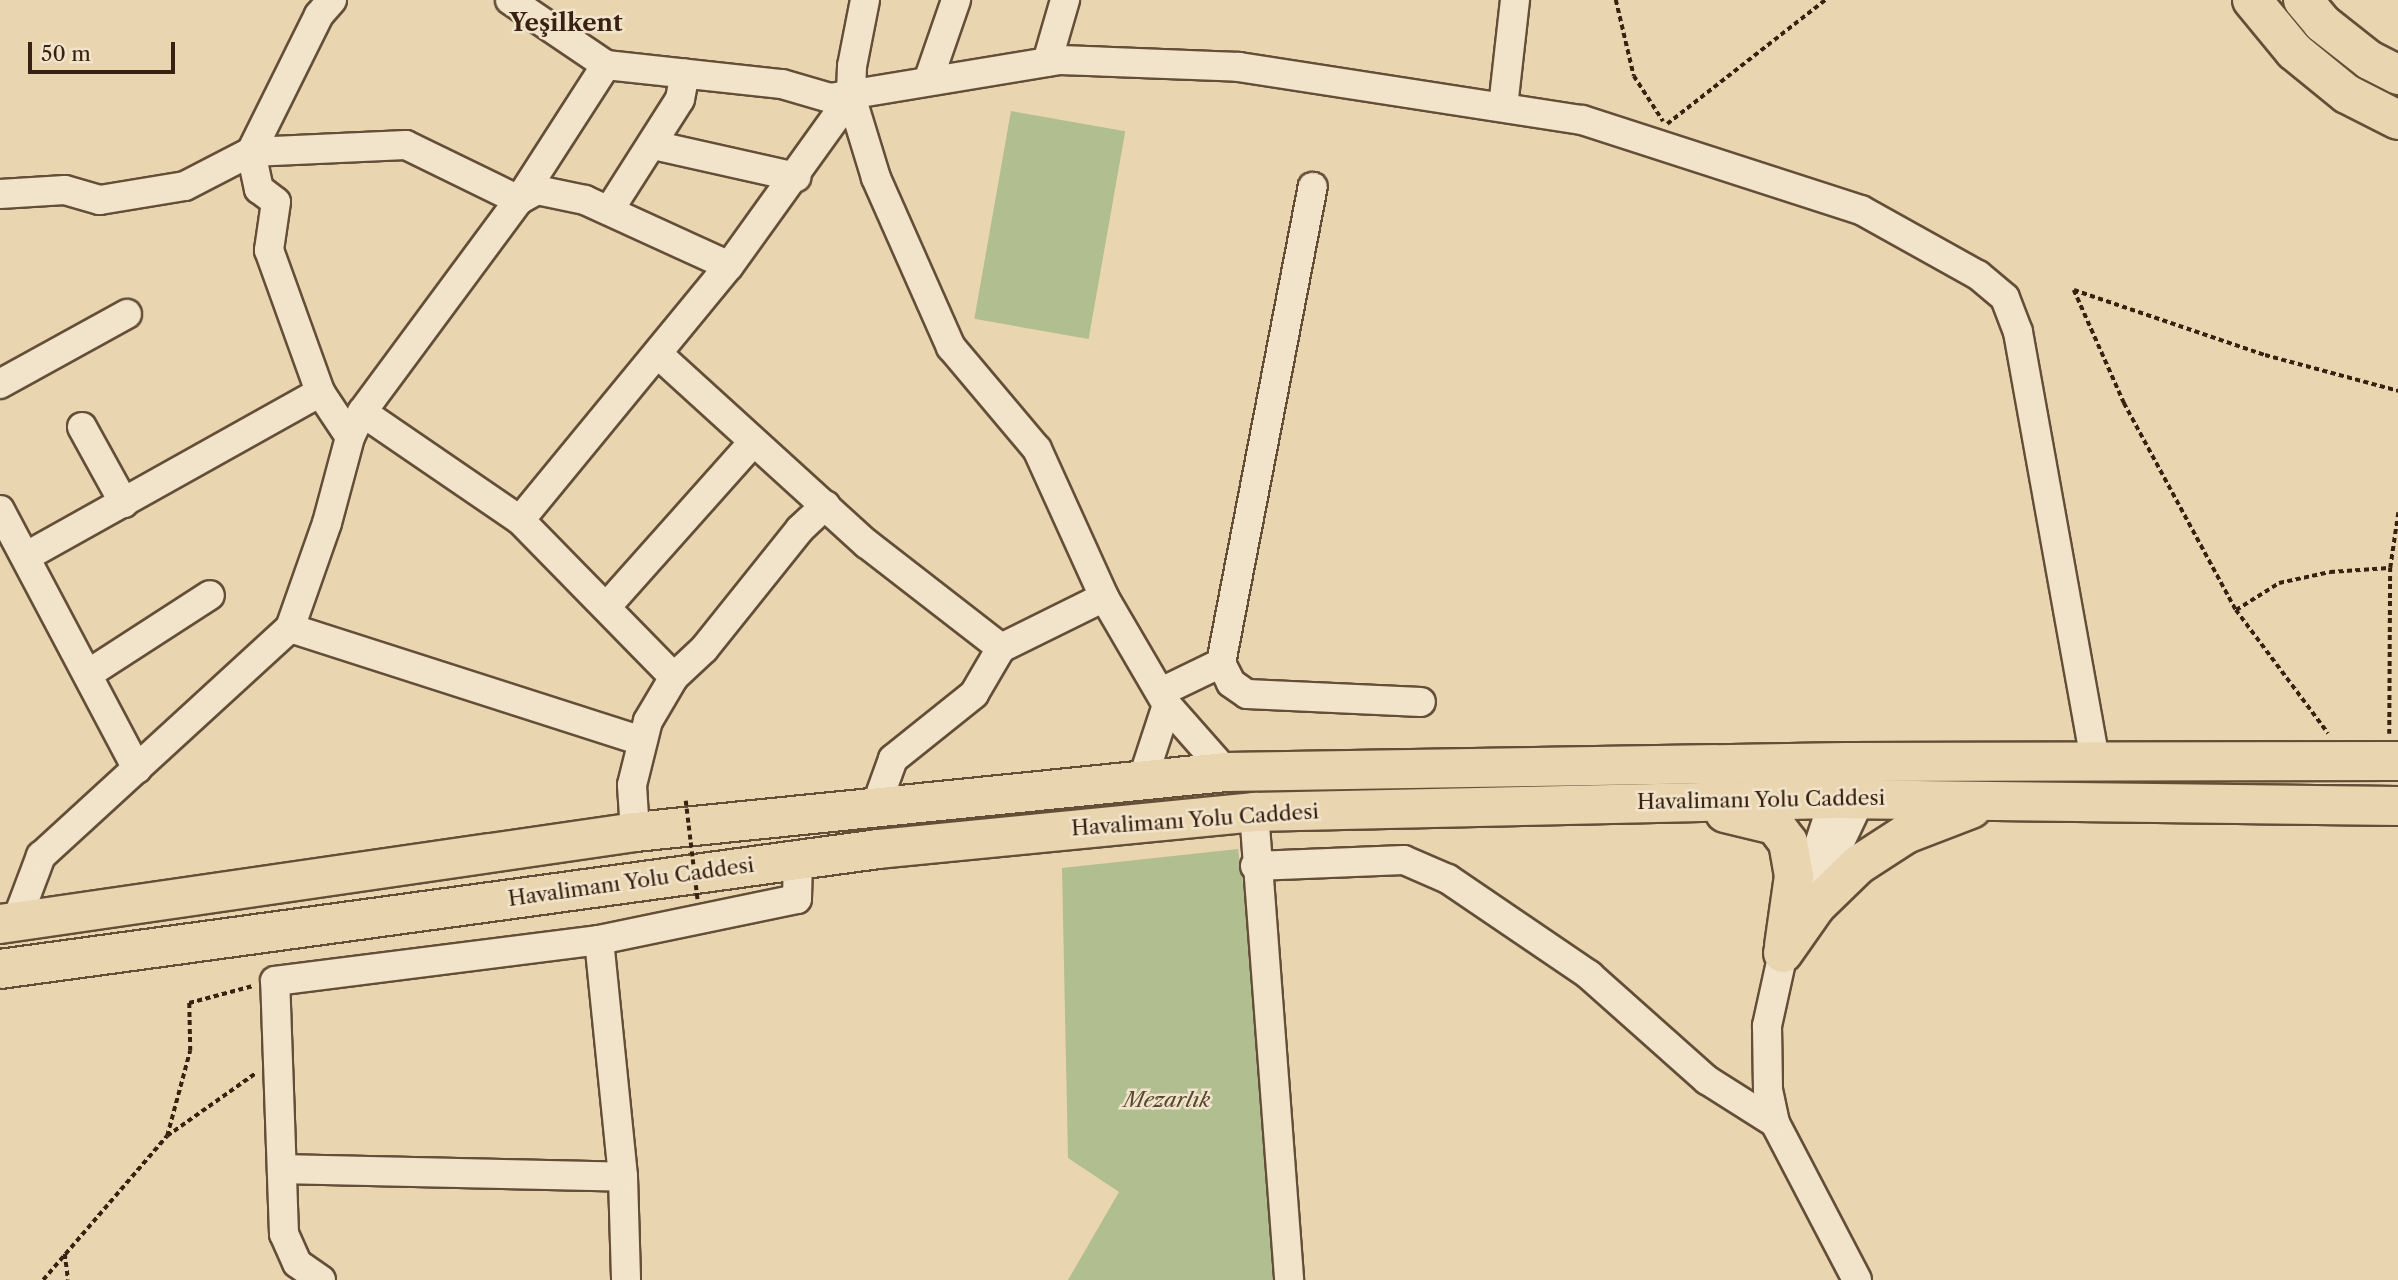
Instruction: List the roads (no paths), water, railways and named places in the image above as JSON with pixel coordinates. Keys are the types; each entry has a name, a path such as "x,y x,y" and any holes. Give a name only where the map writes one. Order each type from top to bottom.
{"highway":[{"path":"2252,0 2294,51 2347,94 2398,120"},
{"path":"2303,0 2322,23 2369,60 2398,75"},
{"name":"Havalimanı Yolu Caddesi","path":"8,923 635,832 876,806 1141,784 1226,772 1861,762 2394,761"},
{"name":"Havalimanı Yolu Caddesi","path":"0,969 798,859 1254,812 1657,801 1848,799 2398,806"},
{"path":"1657,801 1756,818 1782,834 1788,842 1794,876 1783,953"},
{"path":"1783,953 1816,906 1858,865 1906,834 1959,812 2015,801"}],"street":[{"path":"332,0 319,15 251,152 259,189 276,202 270,250 320,392 356,424 520,520 608,605 674,677"},
{"path":"510,0 606,65 782,84 830,98 1047,62 1239,67 1656,133 1861,210 1978,275 2005,298 2018,332 2095,761"},
{"path":"865,0 852,66 851,96 876,178 951,347 1037,449 1104,597 1164,698 1226,772"},
{"path":"928,81 956,0"},
{"path":"1047,62 1065,0"},
{"path":"1503,107 1515,0"},
{"path":"8,923 41,856 290,628 327,523 356,424 519,200 606,65"},
{"path":"610,209 680,99 685,73"},
{"path":"520,520 659,355 729,266 796,177 851,96"},
{"path":"0,194 65,190 100,200 185,186 251,152 406,145 519,200"},
{"path":"653,145 796,177"},
{"path":"1312,187 1221,663 1231,683 1247,694 1421,702"},
{"path":"519,200 537,190 610,209 729,266"},
{"path":"0,384 127,314"},
{"path":"659,355 867,544 1001,648"},
{"path":"27,556 320,392"},
{"path":"82,427 124,503"},
{"path":"608,605 753,442"},
{"path":"635,832 632,785 648,721 674,677 704,649 800,529 826,505"},
{"path":"0,510 27,556 137,769"},
{"path":"88,674 210,595"},
{"path":"876,806 893,760 974,694 1001,648 1104,597"},
{"path":"290,628 642,741"},
{"path":"1141,784 1164,698 1221,663"},
{"path":"1857,1280 1775,1123 1768,1090 1766,1026 1783,953 1861,762"},
{"path":"1254,812 1255,866 1289,1280"},
{"path":"321,1280 297,1263 284,1234 275,981 599,940 797,899 798,859"},
{"path":"1255,866 1405,860 1448,879 1589,975 1707,1080 1775,1123"},
{"path":"599,940 623,1177 626,1280"},
{"path":"282,1169 623,1177"}],"district":[{"name":"Yeşilkent","path":"566,23"}],"park label":[{"name":"Mezarlık","path":"1167,1100"}]}
